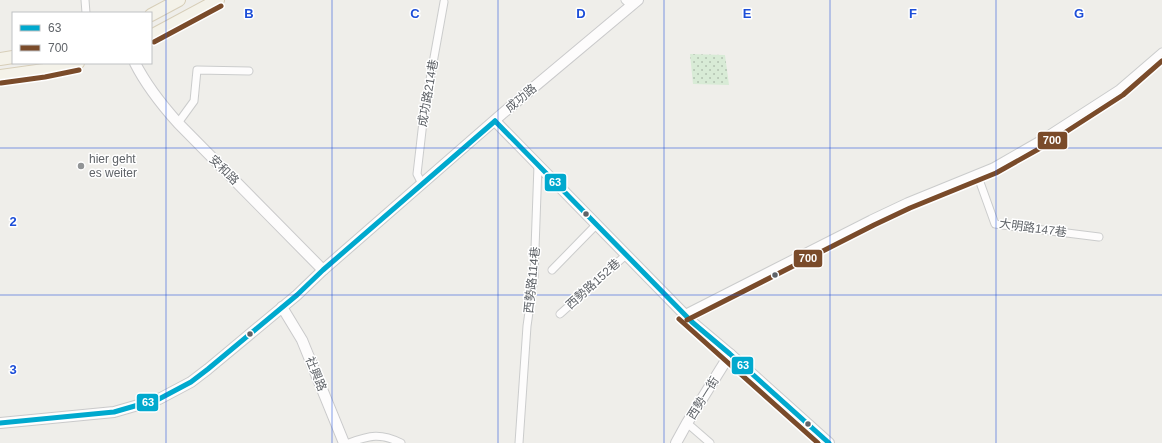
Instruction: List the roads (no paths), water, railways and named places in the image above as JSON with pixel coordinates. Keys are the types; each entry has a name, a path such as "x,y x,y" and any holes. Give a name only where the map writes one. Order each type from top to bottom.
{"main road":[{"path":"152,14 179,0"},
{"path":"152,35 218,0"},
{"path":"0,59 12,57"},
{"path":"0,76 44,70 73,64"}],"street":[{"path":"85,0 86,12"},
{"name":"成功路214巷","path":"422,184 417,174 420,141 444,2"},
{"name":"成功路","path":"0,423 114,412 159,399 191,382 297,295 323,270 632,2"},
{"path":"684,314 871,219 907,202 993,167 1040,140 1118,90 1162,52"},
{"name":"安和路","path":"135,64 143,80 178,123 323,270"},
{"path":"178,123 194,101 197,70 249,71"},
{"path":"495,121 684,314 829,443"},
{"name":"西勢路114巷","path":"520,443 527,326 534,277 538,165"},
{"name":"大明路147巷","path":"978,174 995,224 1099,237"},
{"path":"552,270 596,225"},
{"name":"西勢路152巷","path":"560,314 626,255"},
{"name":"社興路","path":"282,307 302,340 344,443"},
{"name":"西勢一街","path":"676,443 730,354"},
{"path":"687,423 710,443"},
{"path":"349,443 361,438 379,435 401,443"}],"place":[{"name":"hier geht es weiter","path":"81,166"}]}
